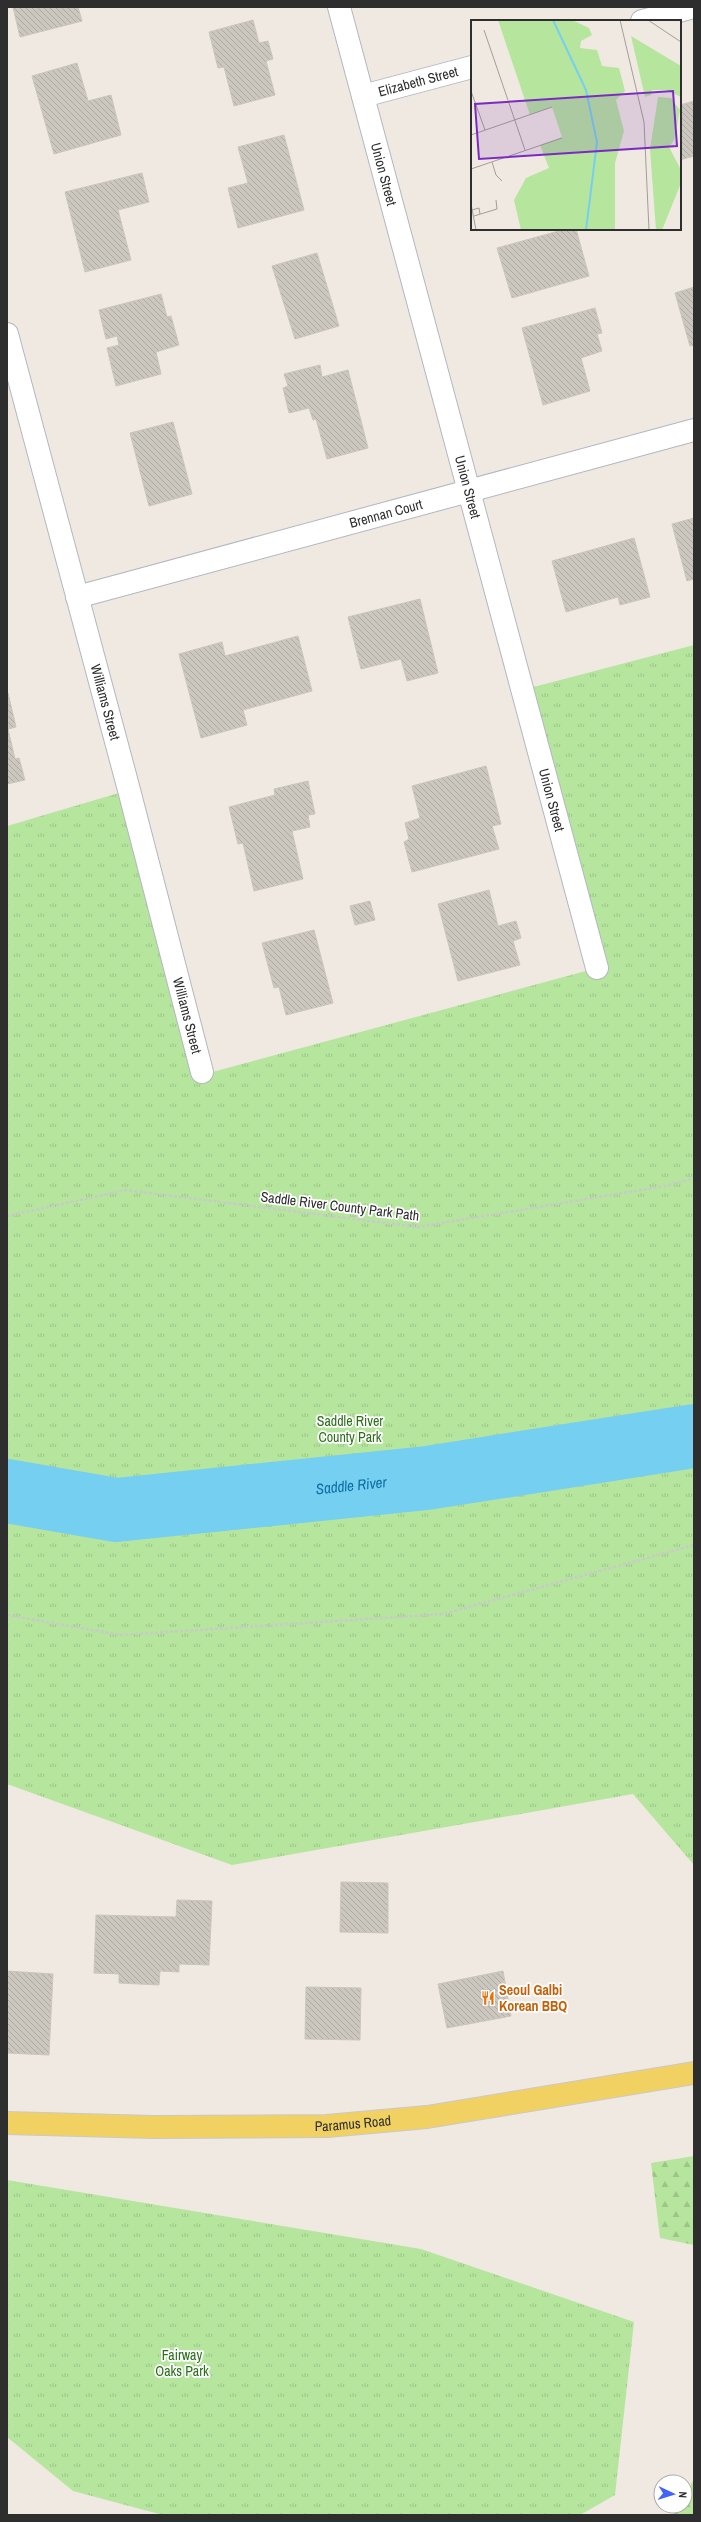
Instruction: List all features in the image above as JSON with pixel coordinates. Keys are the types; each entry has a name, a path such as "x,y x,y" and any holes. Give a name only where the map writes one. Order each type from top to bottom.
{"main road":[{"name":"Paramus Road","path":"7,2123 154,2127 327,2126 426,2117 694,2073"}],"street":[{"name":"Union Street","path":"339,7 597,968"},
{"path":"646,20 694,7"},
{"name":"Elizabeth Street","path":"363,96 471,67"},
{"name":"Williams Street","path":"7,334 202,1072"},
{"name":"Brennan Court","path":"77,597 694,430"}],"path":[{"name":"Saddle River County Park Path","path":"7,1216 126,1190 417,1227 665,1186 694,1178"},
{"path":"7,1615 121,1635 443,1614 694,1545"}],"green space":[{"name":"Saddle River County Park","path":"694,645 694,1865 633,1794 232,1865 7,1784 7,826 129,790 205,1074 597,968 522,690"},
{"path":"694,2156 694,2245 660,2238 651,2163"},
{"name":"Fairway Oaks Park","path":"7,2180 421,2249 634,2322 615,2495 580,2515 163,2515 73,2491 7,2437"},
{"path":"694,2479 694,2515 673,2515 693,2514"}],"building":[{"path":"13,7 78,7 82,21 20,37"},
{"path":"253,20 259,43 268,41 273,59 266,61 275,95 234,106 224,67 218,68 209,32"},
{"path":"77,63 88,101 111,95 121,135 54,154 32,76"},
{"path":"694,101 694,156 681,160 681,105"},
{"path":"284,135 304,210 238,228 228,188 248,183 238,147"},
{"path":"142,173 149,202 118,210 131,260 85,272 65,192"},
{"path":"562,230 576,230 589,276 512,298 497,248"},
{"path":"317,253 339,326 295,339 272,266"},
{"path":"694,287 694,345 690,346 675,293"},
{"path":"161,294 167,317 171,316 179,345 156,352 161,374 116,386 107,348 119,345 117,336 106,339 99,310"},
{"path":"595,308 602,333 597,334 602,351 581,358 590,391 543,405 522,328"},
{"path":"320,365 322,377 348,370 368,448 327,459 316,419 313,420 309,408 289,413 283,388 288,386 284,374"},
{"path":"173,422 192,494 149,506 130,433"},
{"path":"694,518 694,579 687,581 672,524"},
{"path":"634,538 650,597 620,605 618,597 566,612 552,561"},
{"path":"420,599 438,673 407,681 401,659 361,669 348,617"},
{"path":"298,636 312,691 243,710 247,725 201,738 179,654 222,642 225,656"},
{"path":"8,693 16,727 8,729 15,759 19,758 25,780 7,784"},
{"path":"486,766 501,824 492,826 499,849 412,872 404,842 409,839 405,823 420,818 412,786"},
{"path":"308,781 315,814 308,815 310,827 292,831 303,879 254,891 243,843 238,844 229,807 275,795 274,789"},
{"path":"489,890 498,926 516,921 521,938 513,941 520,965 458,981 438,904"},
{"path":"370,901 375,920 355,925 350,906"},
{"path":"314,930 333,1003 286,1015 279,987 274,988 262,943"},
{"path":"341,1882 388,1883 388,1933 340,1932"},
{"path":"177,1900 212,1901 209,1965 179,1964 179,1972 160,1971 159,1985 119,1983 119,1974 94,1973 96,1915 176,1917"},
{"path":"7,1971 53,1974 49,2055 7,2053"},
{"path":"503,1971 511,2016 447,2028 438,1984"},
{"path":"306,1987 361,1988 360,2040 305,2039"}],"waterway":[{"name":"Saddle River","path":"7,1491 116,1510 427,1478 694,1436"}],"place":[{"name":"Seoul Galbi Korean BBQ","path":"488,1998"}]}
